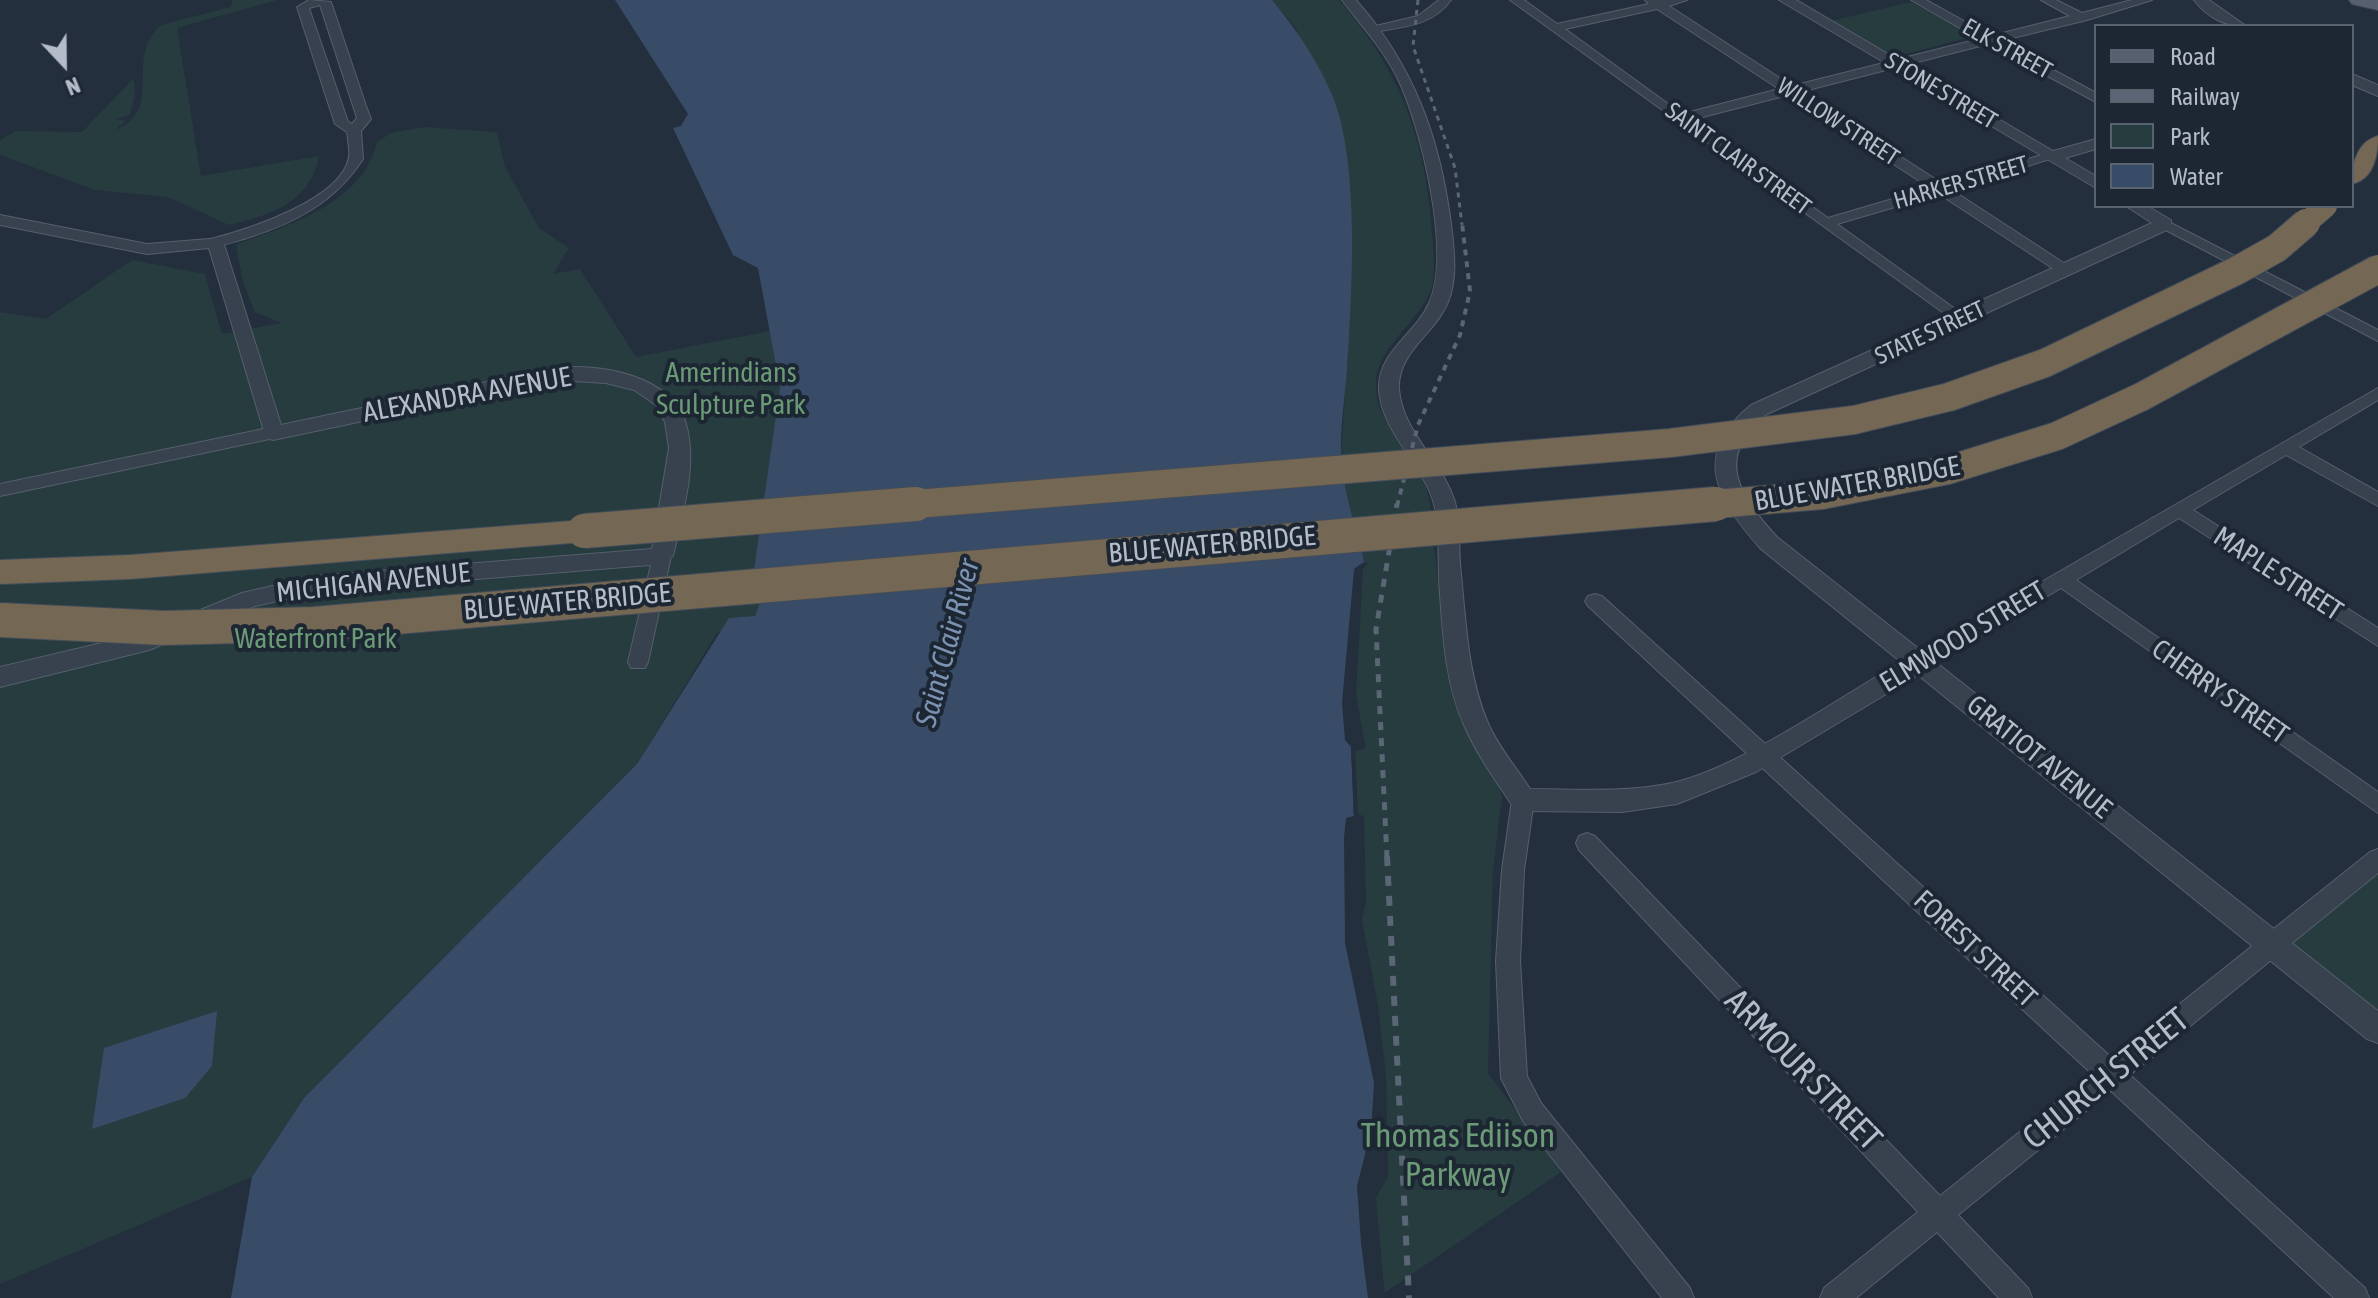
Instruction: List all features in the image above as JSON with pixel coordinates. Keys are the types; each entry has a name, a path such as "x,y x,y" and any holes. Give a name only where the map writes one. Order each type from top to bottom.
{"highway":[{"path":"2354,174 2378,143"},
{"path":"0,572 114,568 324,553 1736,437 1899,410 2016,375 2188,296 2277,248 2324,208"},
{"name":"BLUE WATER BRIDGE","path":"0,620 164,628 314,624 1075,556 1770,502 1913,479 1986,460 2080,427 2378,269"}],"main road":[{"path":"2358,0 2378,5"}],"street":[{"path":"1349,0 1398,64 1417,103 1439,182 1446,264 1443,290 1423,326 1397,357 1389,389 1397,418 1433,472 1445,505 1462,681 1472,715 1523,800 1513,870 1508,961 1514,1078 1522,1095 1680,1298"},
{"path":"1373,28 1416,21 1439,9 1445,0"},
{"name":"SAINT CLAIR STREET","path":"1516,0 1959,319"},
{"path":"1555,28 1655,2 1681,0"},
{"name":"STONE STREET","path":"1786,0 2094,182"},
{"name":"ELK STREET","path":"1917,0 2094,97"},
{"path":"2047,0 2095,24"},
{"path":"1681,118 2146,0"},
{"path":"2201,0 2211,11 2235,24"},
{"path":"147,249 216,242 290,216 333,188 356,159 354,130 364,119 325,2 314,1 303,7 342,124 354,130"},
{"name":"WILLOW STREET","path":"1655,2 2065,270"},
{"path":"2354,80 2378,91"},
{"name":"HARKER STREET","path":"1826,223 2094,145"},
{"path":"2138,208 2378,336"},
{"path":"0,220 147,249 198,262 225,273"},
{"name":"STATE STREET","path":"1724,467 1726,441 1734,428 1758,410 2165,224"},
{"path":"216,242 268,407 273,433"},
{"name":"ALEXANDRA AVENUE","path":"0,490 557,374 627,379 643,384 673,411 682,437 681,471 638,662"},
{"name":"ELMWOOD STREET","path":"1523,800 1622,801 1677,793 1747,764 2378,393"},
{"path":"2286,447 2378,500"},
{"name":"GRATIOT AVENUE","path":"1724,467 1742,512 1769,543 2378,1029"},
{"name":"MAPLE STREET","path":"2179,509 2378,638"},
{"name":"MICHIGAN AVENUE","path":"0,677 149,641 250,599 316,584 662,556"},
{"name":"CHERRY STREET","path":"2061,579 2378,804"},
{"name":"FOREST STREET","path":"1595,601 2355,1298"},
{"name":"ARMOUR STREET","path":"1587,843 2018,1298"},
{"name":"CHURCH STREET","path":"1834,1298 2378,859"}],"green space":[{"path":"233,0 277,0 177,28 201,176 319,156 307,185 286,204 260,217 229,225 168,197 95,190 0,155 0,140 16,131 82,132 133,79 135,93 131,110 129,115 116,119 126,121 114,131 130,122 142,97 145,53 150,38 161,25 230,7"},
{"name":"Thomas Ediison Parkway","path":"1272,0 1339,0 1361,27 1394,80 1416,136 1429,198 1434,262 1432,285 1424,304 1382,359 1376,385 1378,400 1388,425 1418,469 1427,489 1452,693 1461,721 1494,772 1502,796 1493,871 1488,1073 1561,1172 1380,1296 1354,817 1352,697 1361,549 1346,493 1341,453 1347,365 1351,205 1296,28"},
{"path":"1911,2 1975,36 1893,57 1831,21"},
{"name":"Waterfront Park","path":"424,127 497,132 505,167 539,228 569,248 553,274 580,269 636,357 770,331 780,387 763,510 774,568 755,616 717,633 637,764 304,1098 252,1177 0,1284 0,312 46,319 132,260 205,274 222,334 282,323 255,312 243,282 236,245 321,209 357,181 369,163 377,142 391,133"},
{"path":"2378,864 2378,1012 2285,938"}],"water":[{"name":"Saint Clair River","path":"615,0 1272,0 1314,58 1333,97 1342,125 1351,193 1351,306 1341,455 1347,496 1364,562 1359,568 1351,747 1358,920 1382,1075 1372,1197 1381,1298 231,1298 252,1177 304,1098 637,764 729,618 755,616 773,569 754,570 780,387 758,268 733,255 673,128 681,126 688,114"},
{"path":"217,1011 212,1066 185,1098 92,1129 104,1048"}],"pier":[{"path":"1364,562 1368,563 1363,569 1356,696 1366,748 1355,751 1358,813 1364,817 1366,902 1362,920 1378,1006 1386,1075 1388,1177 1376,1198 1385,1298 1368,1298 1361,1243 1357,1186 1371,1131 1374,1083 1345,943 1344,837 1346,818 1354,816 1351,747 1345,740 1342,703 1354,569"}],"railway":[{"path":"1418,0 1413,46 1455,168 1462,225"},
{"path":"1397,506 1418,425 1460,335 1470,291 1462,223"},
{"path":"1387,858 1376,629 1397,504"},
{"path":"1387,856 1409,1298"}],"park label":[{"name":"Amerindians Sculpture Park","path":"731,389"}]}
